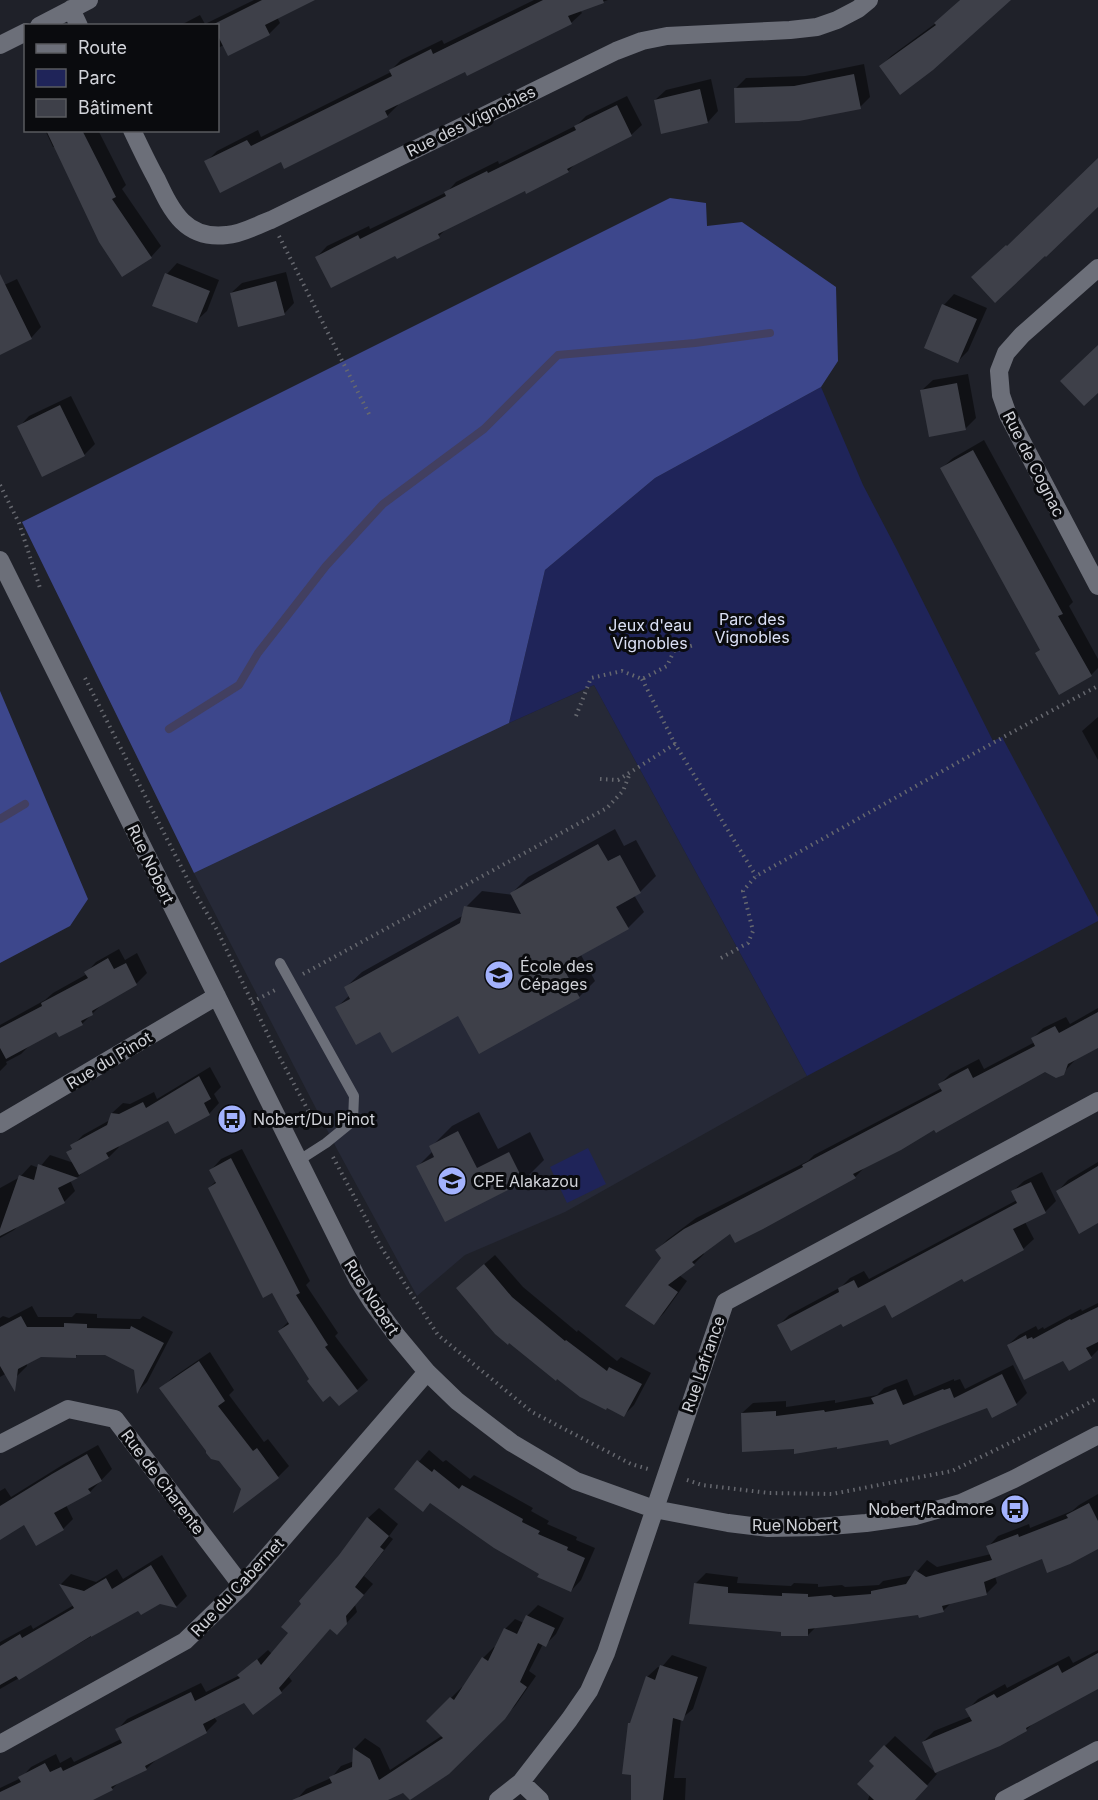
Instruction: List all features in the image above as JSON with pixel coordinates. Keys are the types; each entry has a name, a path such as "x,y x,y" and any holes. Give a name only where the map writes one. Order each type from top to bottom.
{"street":[{"path":"44,24 71,12 89,0"},
{"name":"Rue des Vignobles","path":"133,132 171,209 183,223 210,236 228,235 270,220 616,51 642,41 667,36 817,27 837,20 858,9 869,0"},
{"path":"0,45 24,33"},
{"name":"Rue de Cognac","path":"1098,268 1022,334 1006,353 999,371 1001,395 1008,416 1098,586"},
{"name":"Rue Nobert","path":"0,560 358,1280 378,1311 427,1372 457,1401 512,1443 576,1481 654,1509 768,1528 818,1527 915,1516 961,1503 1014,1479 1098,1435"},
{"name":"Rue du Pinot","path":"0,1124 217,996"},
{"name":"Rue Lafrance","path":"498,1800 521,1782 589,1691 606,1653 724,1302 1098,1101"},
{"name":"Rue du Cabernet","path":"0,1744 185,1641 242,1586 427,1372"},
{"name":"Rue de Charente","path":"0,1444 68,1409 115,1419 242,1586"},
{"path":"1004,1800 1098,1750"},
{"path":"521,1782 540,1800"}],"lane":[{"path":"280,963 354,1096 353,1121 326,1143 298,1161"}],"path":[{"path":"270,220 371,418"},
{"path":"0,485 19,523 42,593"},
{"path":"642,679 667,666 675,651 694,645"},
{"path":"576,716 591,678 622,671 642,679 675,744 756,876"},
{"path":"84,677 192,888 217,930 272,1043 381,1247 438,1335 532,1412 631,1464 702,1485 768,1493 832,1494 952,1471 1098,1398"},
{"path":"721,958 748,943 753,931 743,891 756,876 1002,737 1098,686"},
{"path":"600,779 618,780 675,744"},
{"path":"252,1002 607,808 623,791 630,773"}],"shaded area":[{"path":"670,198 706,203 707,226 742,222 836,287 838,361 821,387 655,478 545,570 509,723 194,873 22,522"},
{"name":"École des Cépages","path":"594,685 807,1076 565,1212 465,1255 417,1296 338,1151 194,873"},
{"path":"0,691 88,899 70,926 0,963"}],"green space":[{"name":"Parc des Vignobles","path":"821,387 863,485 993,741 1002,737 1098,917 1098,921 807,1076 594,685 509,723 545,570 655,478"},
{"path":"588,1148 606,1184 567,1203 550,1167"}],"building":[{"path":"262,0 315,0 265,25 270,35 228,56 219,38 219,24 214,24"},
{"path":"543,0 603,0 604,3 568,16 572,24 467,76 465,72 385,111 388,117 284,169 281,162 220,193 204,161 247,140 251,146 392,76 389,70 431,49 433,54"},
{"path":"960,0 1011,0 933,70 900,95 879,66 936,25 934,23"},
{"path":"854,74 861,109 799,121 735,123 734,88 794,86"},
{"path":"700,89 708,123 661,134 654,100"},
{"path":"617,105 632,136 567,169 569,172 526,194 525,191 438,234 440,238 397,259 395,256 331,288 315,257 358,235 360,239 446,196 444,192 576,130 574,126"},
{"path":"47,132 83,132 116,197 112,199 152,258 122,277 99,242"},
{"path":"1098,158 1098,207 995,303 971,277 1007,246"},
{"path":"165,273 210,291 197,323 152,306"},
{"path":"0,274 32,339 0,355"},
{"path":"276,281 285,315 238,327 230,293"},
{"path":"942,304 977,319 958,363 924,348"},
{"path":"1098,345 1098,393 1084,406 1060,381"},
{"path":"957,383 966,430 929,437 920,390"},
{"path":"60,405 85,456 42,477 17,426"},
{"path":"973,450 1063,614 1058,616 1092,676 1059,695 1035,653 1040,650 940,468"},
{"path":"598,844 608,861 620,855 641,893 616,907 629,929 562,966 580,998 479,1054 458,1016 392,1053 380,1032 356,1045 335,1007 350,999 344,987 460,923 464,906 521,914 510,893"},
{"path":"108,958 114,969 126,963 137,985 92,1011 93,1015 81,1021 83,1025 59,1037 56,1032 6,1059 0,1048 0,1028 88,978 84,972"},
{"path":"1098,1012 1098,1048 1068,1064 1064,1075 1056,1078 1045,1072 936,1133 934,1130 901,1150 853,1174 856,1178 763,1229 735,1243 730,1234 692,1262 695,1265 668,1285 678,1292 654,1325 625,1306 661,1258 655,1250 684,1229 942,1091 938,1084 968,1068 973,1078 1035,1046 1031,1038 1055,1026 1059,1033"},
{"path":"199,1076 211,1099 204,1103 210,1115 175,1134 168,1121 106,1153 109,1158 79,1175 66,1152 72,1149 70,1145 107,1125 111,1113 119,1114 143,1102 146,1108"},
{"path":"458,1131 477,1168 509,1152 524,1182 445,1222 416,1166 434,1157 429,1146"},
{"path":"231,1158 300,1293 296,1295 328,1345 325,1347 358,1391 339,1406 330,1396 323,1402 307,1381 309,1379 278,1331 289,1324 272,1293 263,1298 208,1188 216,1183 209,1170"},
{"path":"38,1164 78,1178 58,1188 65,1203 0,1236 0,1229 19,1175 34,1180"},
{"path":"1098,1166 1098,1223 1079,1234 1056,1191"},
{"path":"1031,1182 1046,1213 1013,1229 1024,1250 964,1282 962,1279 892,1318 885,1305 843,1327 841,1324 791,1351 777,1325 839,1292 838,1288 854,1280 858,1288 1017,1203 1011,1191"},
{"path":"484,1264 512,1297 565,1341 607,1371 609,1367 642,1384 624,1417 580,1397 495,1334 456,1288"},
{"path":"1098,1307 1098,1342 1086,1348 1092,1358 1069,1371 1063,1361 1024,1380 1007,1345 1026,1335 1027,1339 1032,1337 1033,1339"},
{"path":"21,1316 27,1327 64,1327 64,1323 87,1324 87,1328 130,1329 131,1326 164,1343 137,1394 134,1370 105,1355 76,1355 76,1358 41,1357 18,1369 15,1392 0,1366 0,1327"},
{"path":"199,1361 225,1401 218,1406 253,1451 257,1448 279,1478 233,1513 241,1489 219,1461 211,1459 206,1453 159,1388"},
{"path":"1002,1374 1017,1405 992,1418 987,1408 890,1445 888,1440 794,1454 794,1449 742,1452 741,1413 776,1411 776,1416 824,1410 825,1412 874,1404 871,1398 896,1389 903,1405 950,1388 954,1398"},
{"path":"87,1454 102,1481 88,1489 91,1493 54,1513 64,1530 36,1546 24,1525 0,1540 0,1506"},
{"path":"417,1460 432,1472 434,1469 459,1489 462,1485 523,1519 522,1522 540,1531 538,1534 568,1547 567,1550 585,1558 571,1592 537,1577 539,1574 494,1548 430,1503 423,1512 394,1489"},
{"path":"1089,1503 1098,1521 1098,1549 1047,1573 1042,1559 984,1582 987,1595 942,1606 944,1612 919,1618 918,1615 808,1629 808,1636 781,1636 781,1632 689,1624 694,1583 728,1587 728,1593 782,1596 782,1593 808,1594 808,1597 871,1594 871,1591 906,1584 915,1570 926,1577 992,1560 986,1546 1018,1534 1019,1537 1068,1518 1066,1515"},
{"path":"367,1517 389,1536 380,1547 384,1550 355,1587 364,1595 346,1616 347,1624 337,1635 330,1629 279,1688 282,1693 253,1715 244,1703 203,1724 207,1733 145,1766 147,1770 111,1787 113,1790 93,1800 0,1800 0,1792 21,1782 18,1777 45,1763 50,1772 61,1767 63,1771 122,1743 115,1729 191,1692 195,1701 240,1678 237,1675 257,1659 261,1665 288,1633 281,1627 301,1604 299,1601 339,1555"},
{"path":"151,1565 177,1608 160,1604 141,1615 138,1611 91,1636 19,1680 16,1676 0,1685 0,1646 20,1634 22,1638 74,1608 59,1584 84,1591 106,1578 112,1589"},
{"path":"526,1615 555,1628 546,1647 538,1643 520,1682 527,1687 505,1719 449,1774 410,1800 403,1793 388,1800 292,1800 332,1783 329,1777 352,1767 353,1748 370,1759 379,1780 443,1738 426,1721 450,1697 454,1700 482,1657 488,1661 504,1628 517,1634"},
{"path":"1098,1653 1098,1689 1026,1728 1027,1731 1000,1746 935,1773 922,1742 972,1721 965,1709 994,1694 997,1698 1058,1665 1062,1673"},
{"path":"660,1665 698,1677 683,1721 673,1718 663,1800 631,1800 631,1775 622,1774 628,1723 630,1723 646,1676 655,1680"},
{"path":"884,1745 928,1786 915,1800 874,1800 857,1784 874,1766 869,1761"}],"waterway":[{"path":"169,729 239,685 258,653 326,566 383,504 484,429 558,355 695,343 770,333"},
{"path":"0,819 25,804"}],"place":[{"name":"École des Cépages","path":"499,975"},
{"name":"Nobert/Du Pinot","path":"232,1119"},
{"name":"CPE Alakazou","path":"452,1181"},
{"name":"Nobert/Radmore","path":"1015,1509"}],"park label":[{"name":"Jeux d'eau Vignobles","path":"650,634"}]}
